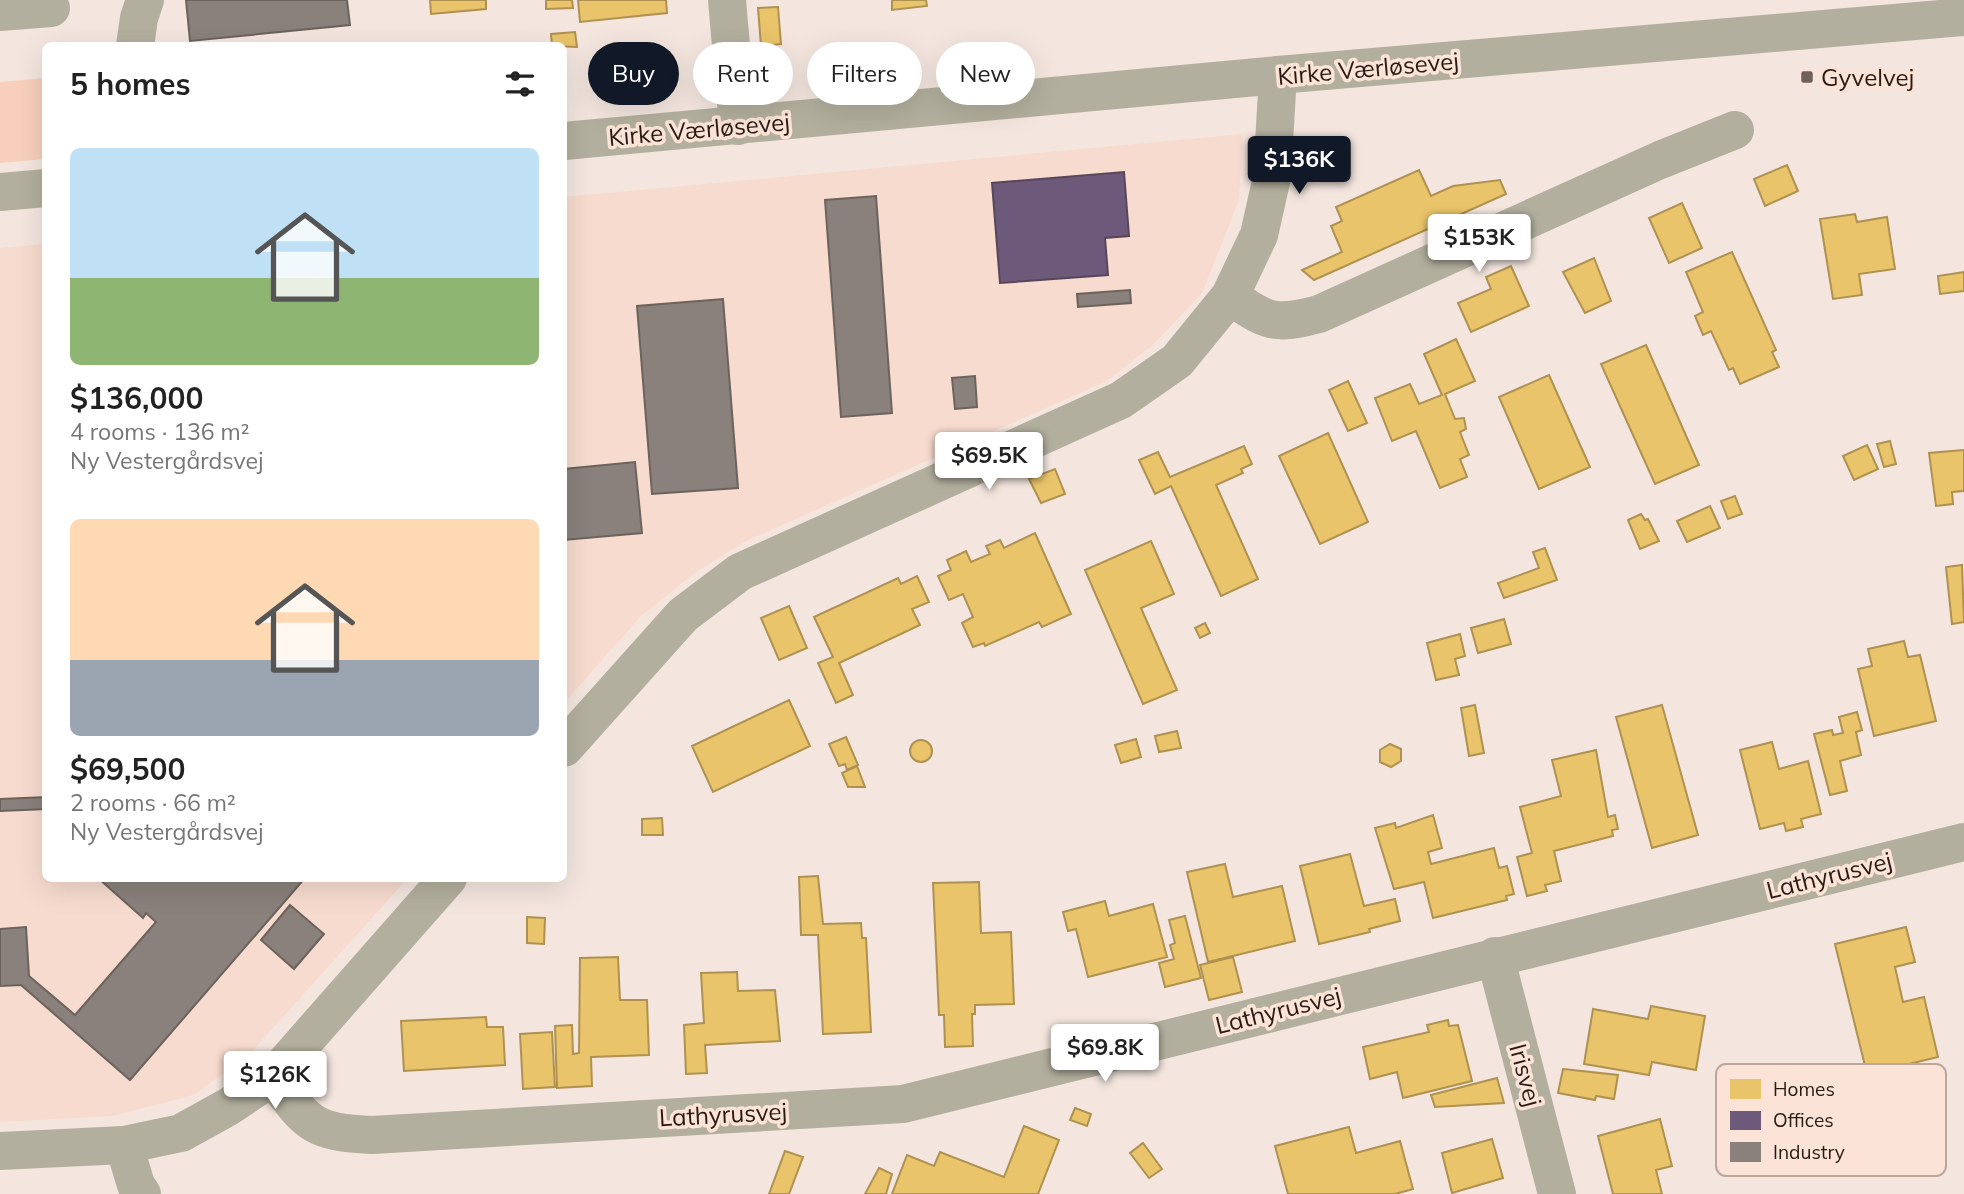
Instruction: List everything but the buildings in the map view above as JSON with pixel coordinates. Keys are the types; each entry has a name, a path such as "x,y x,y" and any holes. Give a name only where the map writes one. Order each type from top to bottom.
{"street":[{"path":"136,42 145,0"},
{"path":"727,0 738,126"},
{"path":"0,12 51,8"},
{"name":"Kirke Værløsevej","path":"567,141 1278,75 1964,17"},
{"path":"567,745 683,614 740,572 1121,400 1177,361 1230,296 1259,235 1272,177 1278,75"},
{"path":"1230,296 1261,317 1287,323 1319,314 1660,160 1735,130"},
{"path":"0,192 42,188"},
{"name":"Lathyrusvej","path":"273,1077 302,1116 332,1133 372,1135 903,1104 1964,842"},
{"path":"0,1151 124,1145 181,1133 228,1107 273,1077 444,882"},
{"name":"Irisvej","path":"1494,956 1557,1194"},
{"path":"124,1145 136,1185 142,1194"}],"shaded area":[{"path":"42,78 42,159 0,163 0,82"},
{"path":"1243,134 1239,200 1202,293 1154,344 1107,381 744,542 696,572 641,616 567,700 567,197"},
{"path":"42,244 42,882 404,882 247,1057 193,1095 113,1116 0,1122 0,248"}],"place":[{"name":"Gyvelvej","path":"1807,77"}]}
